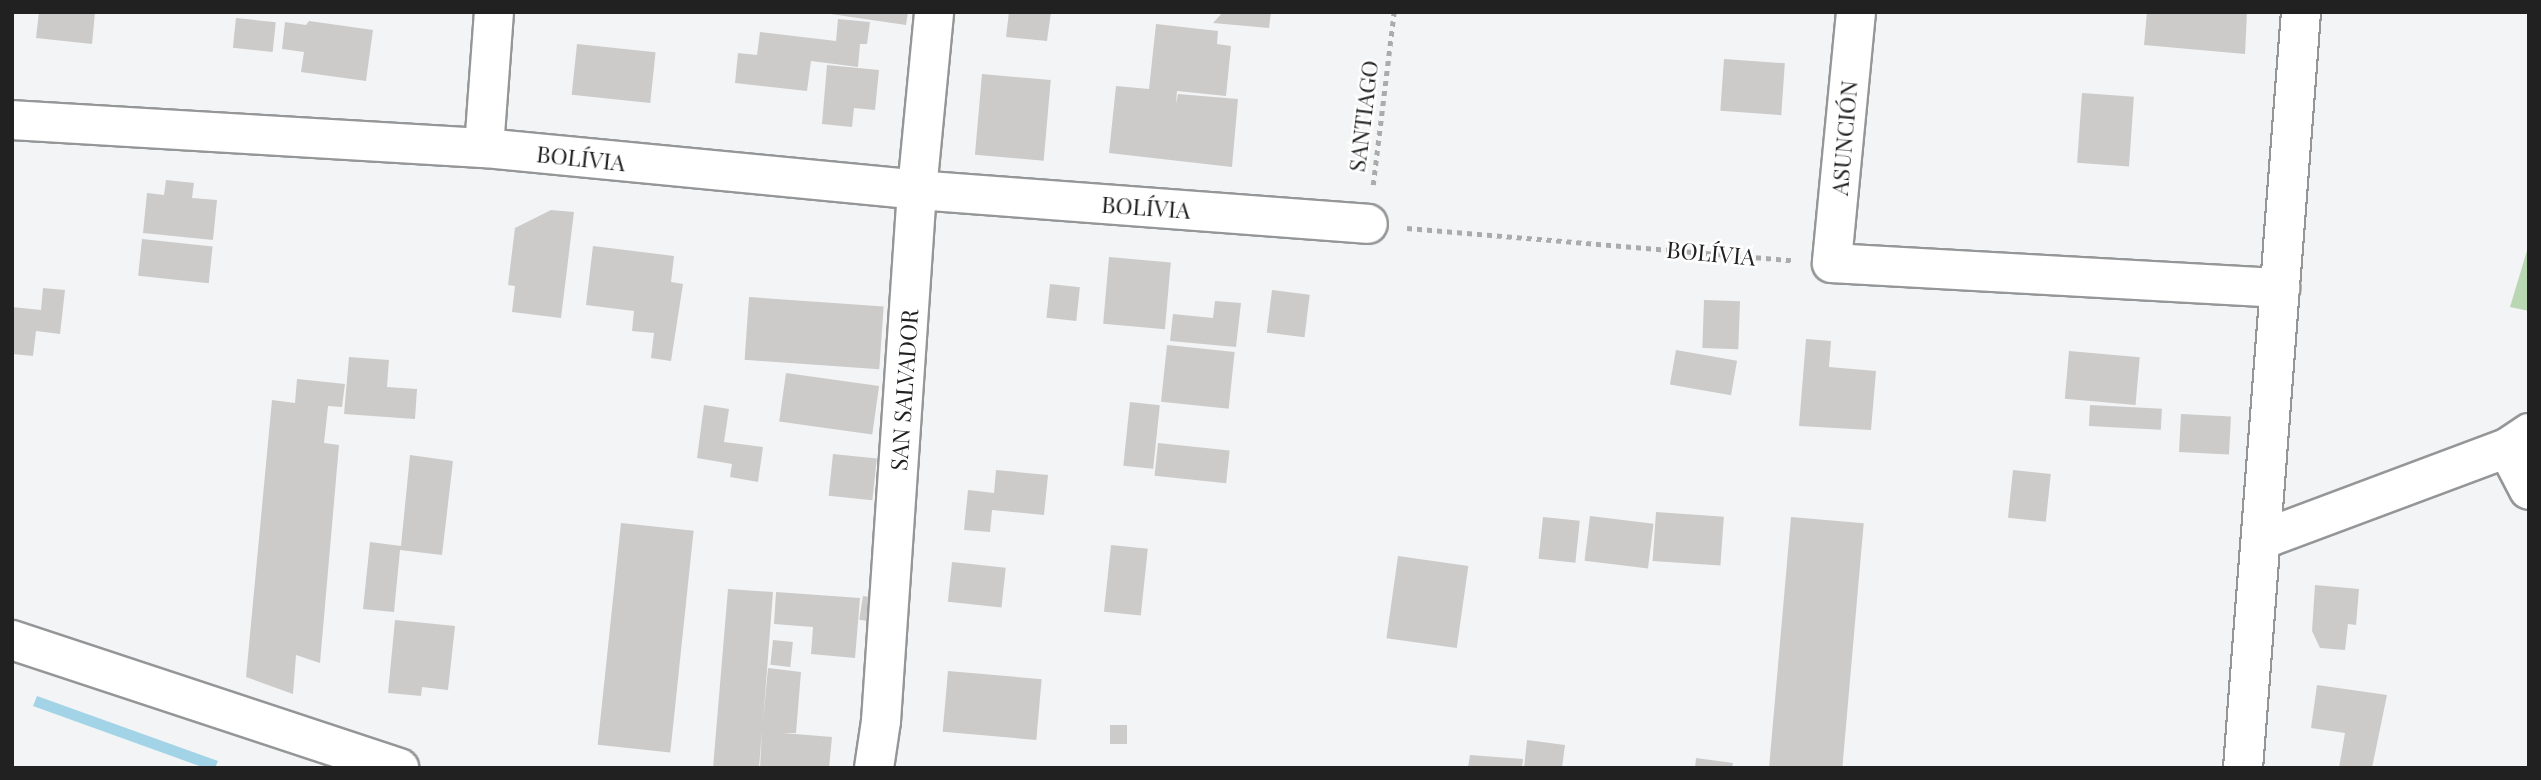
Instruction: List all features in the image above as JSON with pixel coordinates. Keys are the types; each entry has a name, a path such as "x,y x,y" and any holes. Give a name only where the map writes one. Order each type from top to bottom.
{"street":[{"path":"484,148 494,12"},
{"name":"SAN SALVADOR","path":"874,768 881,721 917,190 934,12"},
{"name":"ASUNCIÓN","path":"1832,263 1856,12"},
{"path":"2243,768 2301,12"},
{"name":"BOLÍVIA","path":"12,120 484,148 917,190 1368,224"},
{"path":"1832,263 2280,288"},
{"path":"2261,540 2518,440 2529,490"},
{"path":"12,640 399,768"}],"path":[{"name":"SANTIAGO","path":"1368,224 1394,12"},
{"name":"BOLÍVIA","path":"1368,224 1832,263"}],"green space":[{"path":"2529,244 2529,311 2510,307"}],"water":[{"path":"37,696 218,761 215,768 205,768 33,706"}],"building":[{"path":"39,12 95,12 92,44 36,38"},
{"path":"817,12 908,12 906,25"},
{"path":"1009,12 1051,12 1047,41 1006,37"},
{"path":"1223,12 1271,12 1269,28 1213,23"},
{"path":"2147,12 2247,12 2245,54 2144,45"},
{"path":"236,18 276,22 273,52 233,48"},
{"path":"838,19 870,22 867,44 860,44 858,67 811,61 807,91 735,83 738,53 757,55 760,32 836,41"},
{"path":"309,21 373,30 366,81 301,72 304,52 282,49 285,22 306,25"},
{"path":"1156,24 1218,31 1217,44 1231,46 1226,96 1177,91 1176,104 1178,94 1238,99 1232,167 1109,153 1116,86 1149,89"},
{"path":"577,44 656,52 650,103 572,95"},
{"path":"1724,59 1785,63 1781,115 1720,111"},
{"path":"827,65 879,70 875,110 854,108 852,127 822,124"},
{"path":"982,74 1051,80 1044,161 975,155"},
{"path":"2082,93 2134,97 2129,166 2077,163"},
{"path":"166,180 194,183 192,198 217,200 213,240 143,233 147,193 164,195"},
{"path":"551,210 574,212 561,318 512,312 515,286 508,285 515,228"},
{"path":"142,239 213,246 209,283 138,276"},
{"path":"593,246 674,256 671,282 683,284 671,361 651,358 654,333 632,331 634,311 586,305"},
{"path":"1109,257 1171,262 1165,329 1103,324"},
{"path":"1050,284 1080,287 1076,321 1046,318"},
{"path":"43,288 65,290 60,334 36,331 33,356 12,354 12,307 41,310"},
{"path":"1272,290 1310,295 1304,337 1267,333"},
{"path":"749,297 884,306 879,369 745,360"},
{"path":"1704,300 1740,301 1738,349 1702,348"},
{"path":"1215,301 1241,303 1236,347 1170,341 1173,314 1213,318"},
{"path":"1806,339 1831,341 1829,367 1876,371 1871,430 1799,426"},
{"path":"1167,345 1235,352 1229,409 1161,402"},
{"path":"1676,350 1737,361 1731,395 1670,384"},
{"path":"2069,351 2140,357 2136,405 2065,399"},
{"path":"349,357 389,360 387,387 417,389 415,419 344,414"},
{"path":"786,373 879,386 872,435 779,422"},
{"path":"297,379 345,384 342,407 328,406 324,443 339,445 320,663 296,655 293,694 246,677 272,400 295,403"},
{"path":"1130,402 1160,405 1153,469 1123,466"},
{"path":"704,405 729,409 724,442 763,447 758,482 730,477 732,464 697,458"},
{"path":"2090,405 2162,409 2161,430 2089,426"},
{"path":"2181,414 2231,417 2229,455 2179,452"},
{"path":"1158,443 1230,451 1226,483 1155,476"},
{"path":"833,454 877,459 872,500 829,496"},
{"path":"410,455 453,461 442,555 400,550 394,612 363,609 370,542 401,546"},
{"path":"996,470 1048,475 1044,515 992,510 990,532 964,530 968,490 994,493"},
{"path":"2013,470 2051,474 2046,522 2008,518"},
{"path":"1656,512 1724,517 1720,566 1653,561"},
{"path":"1590,516 1654,524 1648,568 1585,561"},
{"path":"1543,517 1580,521 1575,563 1539,559"},
{"path":"1791,517 1864,523 1842,768 1769,768"},
{"path":"621,523 694,531 670,752 598,745"},
{"path":"1111,545 1148,549 1141,616 1104,612"},
{"path":"1398,556 1468,566 1457,648 1386,638"},
{"path":"952,562 1006,568 1002,607 948,602"},
{"path":"2315,585 2359,589 2356,625 2348,624 2345,650 2320,648 2312,631"},
{"path":"728,589 773,592 763,722 768,668 801,672 796,733 783,733 832,737 829,768 760,768 762,730 759,768 713,768"},
{"path":"776,592 860,598 855,658 811,654 813,627 774,624"},
{"path":"863,596 883,599 879,623 859,620"},
{"path":"395,620 455,626 448,690 422,687 421,696 388,693"},
{"path":"773,640 793,642 790,667 770,665"},
{"path":"948,671 1042,679 1036,740 943,732"},
{"path":"2317,685 2387,695 2372,768 2339,768 2345,733 2311,728"},
{"path":"1110,725 1127,725 1127,744 1110,744"},
{"path":"1527,740 1565,745 1562,768 1524,768"},
{"path":"1470,755 1523,759 1522,768 1468,768"},
{"path":"1696,758 1733,763 1732,768 1695,768"}]}
